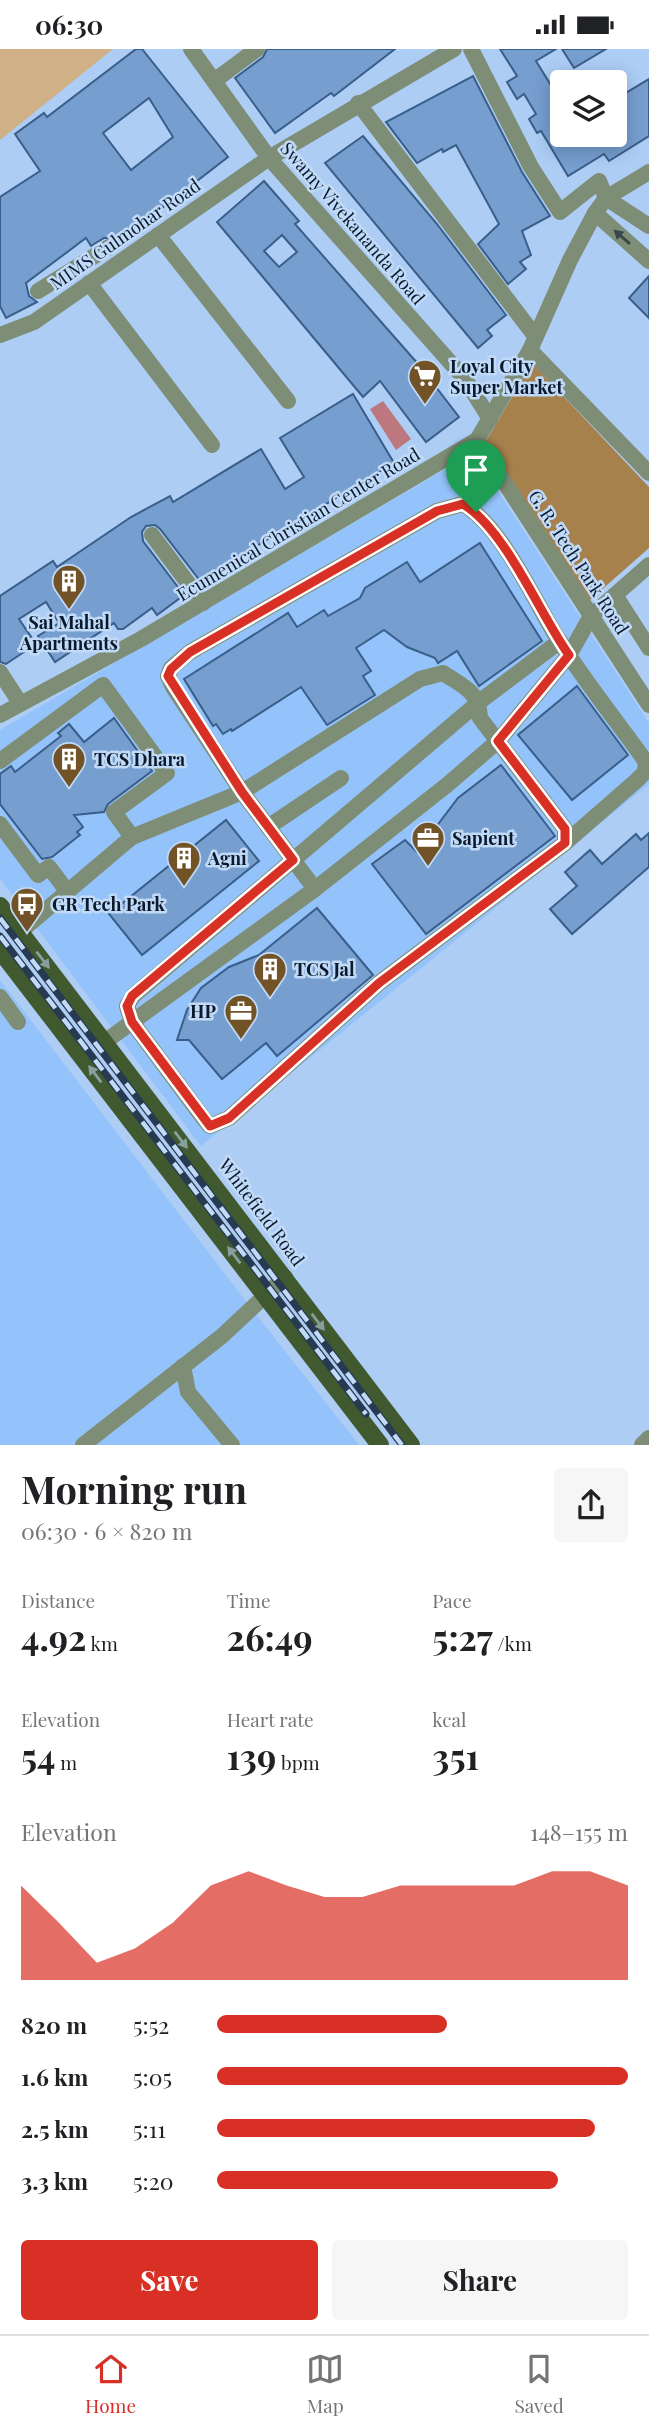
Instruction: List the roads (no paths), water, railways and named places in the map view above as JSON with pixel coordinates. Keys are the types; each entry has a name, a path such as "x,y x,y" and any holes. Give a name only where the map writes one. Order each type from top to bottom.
{"main road":[{"name":"Whitefield Road","path":"0,906 106,1041 411,1445"},
{"path":"0,950 380,1445"}],"street":[{"name":"Swamy Vivekananda Road","path":"191,49 269,158 465,379 490,419"},
{"path":"214,81 257,49"},
{"name":"MIMS Gulmohar Road","path":"0,335 34,322 269,158 358,103 454,49"},
{"path":"471,49 531,167 560,212 599,181 606,198 649,226"},
{"path":"358,103 533,343 649,473"},
{"name":"Ecumenical Christian Center Road","path":"0,715 141,639 477,440 533,343 595,213 606,198 649,172"},
{"path":"595,213 649,261"},
{"path":"159,235 288,401"},
{"path":"38,291 109,247"},
{"path":"67,274 83,287 212,445"},
{"name":"G. R. Tech Park Road","path":"477,440 649,705"},
{"path":"315,889 293,860 268,827 242,792 168,676 171,669 190,652 437,511 463,504 476,512 493,534 559,641 646,762 645,772 565,843 379,983 229,1118 210,1126 132,1022 127,1006 132,996 293,860 479,702 559,641"},
{"path":"152,535 203,603"},
{"path":"106,1041 315,889 447,785 498,741 569,655 591,616 649,565"},
{"path":"615,594 649,648"},
{"path":"0,672 20,703"},
{"path":"20,931 55,905 67,891 96,870 132,837 242,792 420,679 443,673 471,691 479,702 480,718 565,829 565,843"},
{"path":"0,761 103,685 167,773 114,812 132,837"},
{"path":"268,827 341,778"},
{"path":"0,824 38,875 49,867 67,891"},
{"path":"0,997 18,1022"},
{"path":"83,1445 222,1336 285,1277"},
{"path":"183,1366 188,1392 232,1445"},
{"path":"642,1445 649,1438"}],"railway":[{"path":"0,918 402,1445"},
{"path":"0,936 366,1414"}],"place":[{"name":"Loyal City Super Market","path":"425,406"},
{"name":"Sai Mahal Apartments","path":"69,611"},
{"name":"TCS Dhara","path":"69,789"},
{"name":"Sapient","path":"428,868"},
{"name":"Agni","path":"184,888"},
{"name":"GR Tech Park","path":"27,934"},
{"name":"TCS Jal","path":"270,999"},
{"name":"HP","path":"241,1041"}]}
